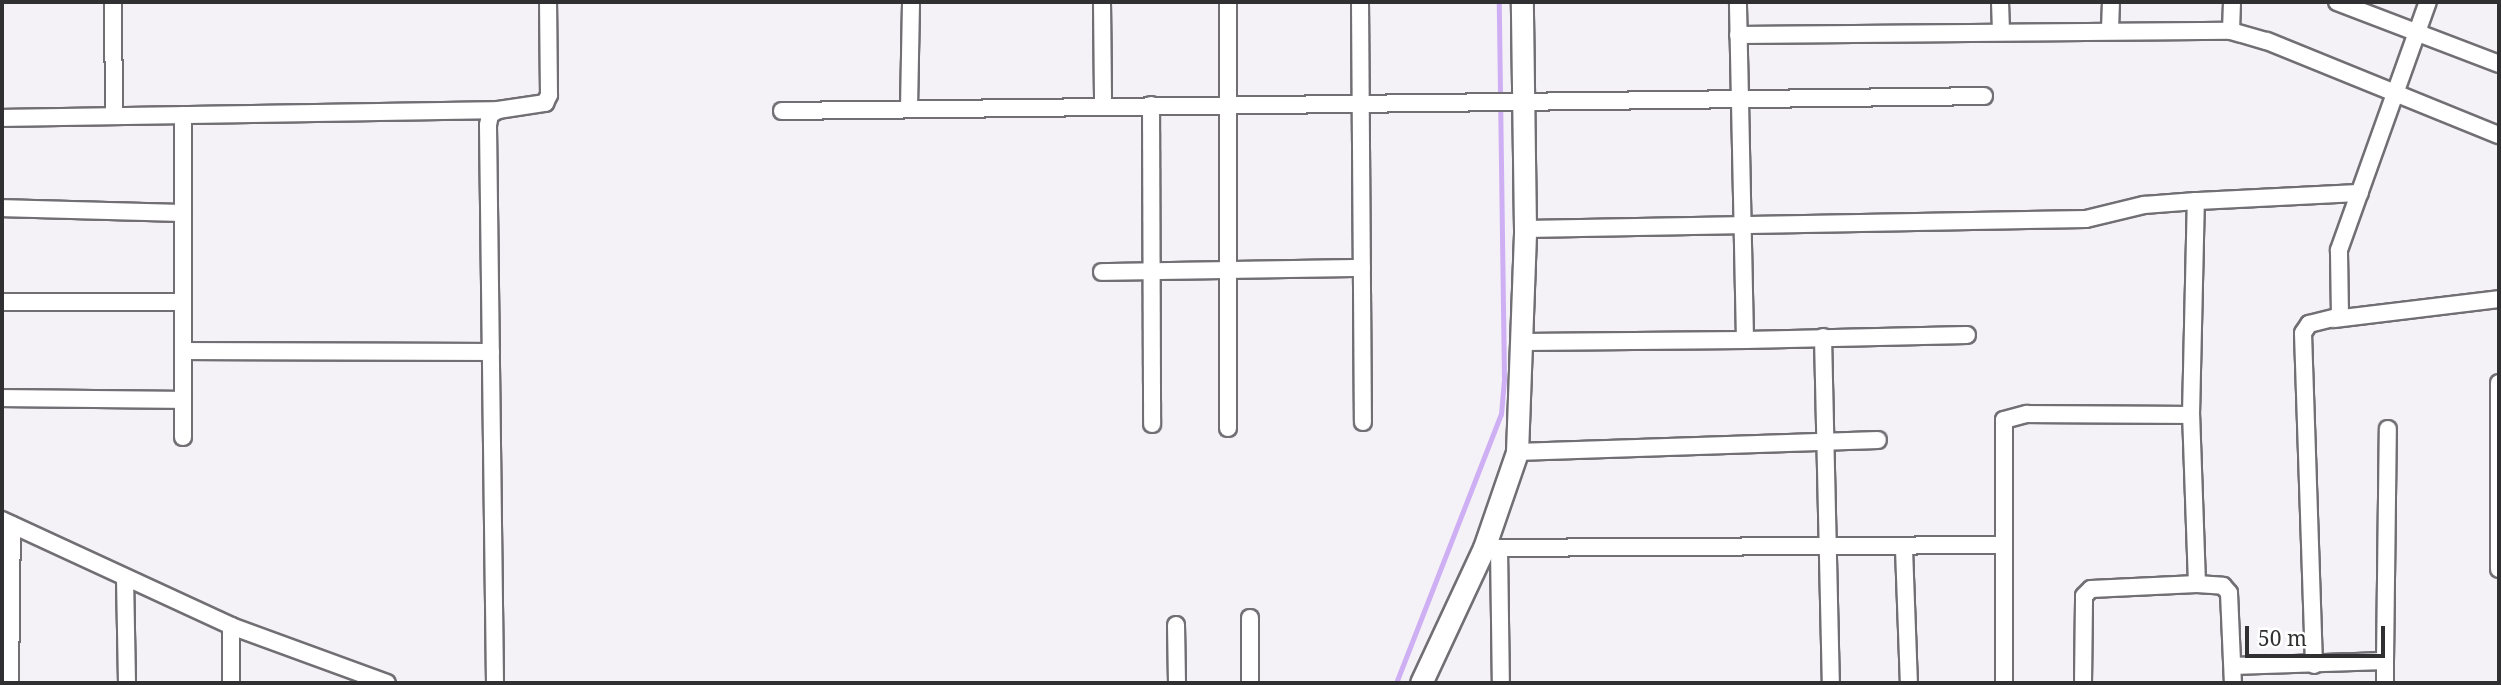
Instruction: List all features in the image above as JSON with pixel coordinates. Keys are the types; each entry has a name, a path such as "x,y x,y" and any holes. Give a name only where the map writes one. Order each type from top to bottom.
{"street":[{"path":"113,2 114,116"},
{"path":"2,118 498,110 545,103 549,95 548,2"},
{"path":"909,108 911,2"},
{"path":"1102,2 1103,105"},
{"path":"1228,2 1228,428"},
{"path":"1360,2 1363,422"},
{"path":"1421,683 1492,548 1517,453 1525,229 1522,2"},
{"path":"1738,2 1745,340"},
{"path":"2000,2 2001,31"},
{"path":"2110,2 2110,30"},
{"path":"2231,31 2232,2"},
{"path":"2337,2 2499,64"},
{"path":"2334,319 2342,307 2339,250 2427,2"},
{"path":"1738,36 2001,31 2231,31 2395,91 2499,135"},
{"path":"782,111 1229,103 1740,101 1984,96"},
{"path":"1151,104 1152,424"},
{"path":"495,683 488,125 490,115 498,110"},
{"path":"183,115 183,437"},
{"path":"1525,229 1742,223 2086,219 2144,205 2360,193"},
{"path":"2196,201 2191,415 2197,584"},
{"path":"2,208 183,213"},
{"path":"1102,272 1362,268"},
{"path":"2314,665 2303,333 2309,324 2334,319 2499,299"},
{"path":"2,302 183,302"},
{"path":"1523,342 1967,335"},
{"path":"1823,337 1823,442 1831,683"},
{"path":"183,351 491,352"},
{"path":"2499,383 2499,569"},
{"path":"2,398 183,400"},
{"path":"2004,683 2004,420 2027,414 2191,415"},
{"path":"2385,683 2388,429"},
{"path":"1517,453 1878,440"},
{"path":"10,683 7,523 231,626 387,683"},
{"path":"1492,548 1904,549 2004,545"},
{"path":"1492,548 1502,683"},
{"path":"1904,549 1909,683"},
{"path":"125,578 127,683"},
{"path":"2083,683 2084,596 2091,589 2197,584 2223,586 2229,593 2233,683"},
{"path":"1250,618 1250,683"},
{"path":"1176,625 1177,683"},
{"path":"231,626 231,683"},
{"path":"2233,666 2385,661"}],"waterway":[{"path":"1396,683 1501,414 1504,379 1499,2"}]}
